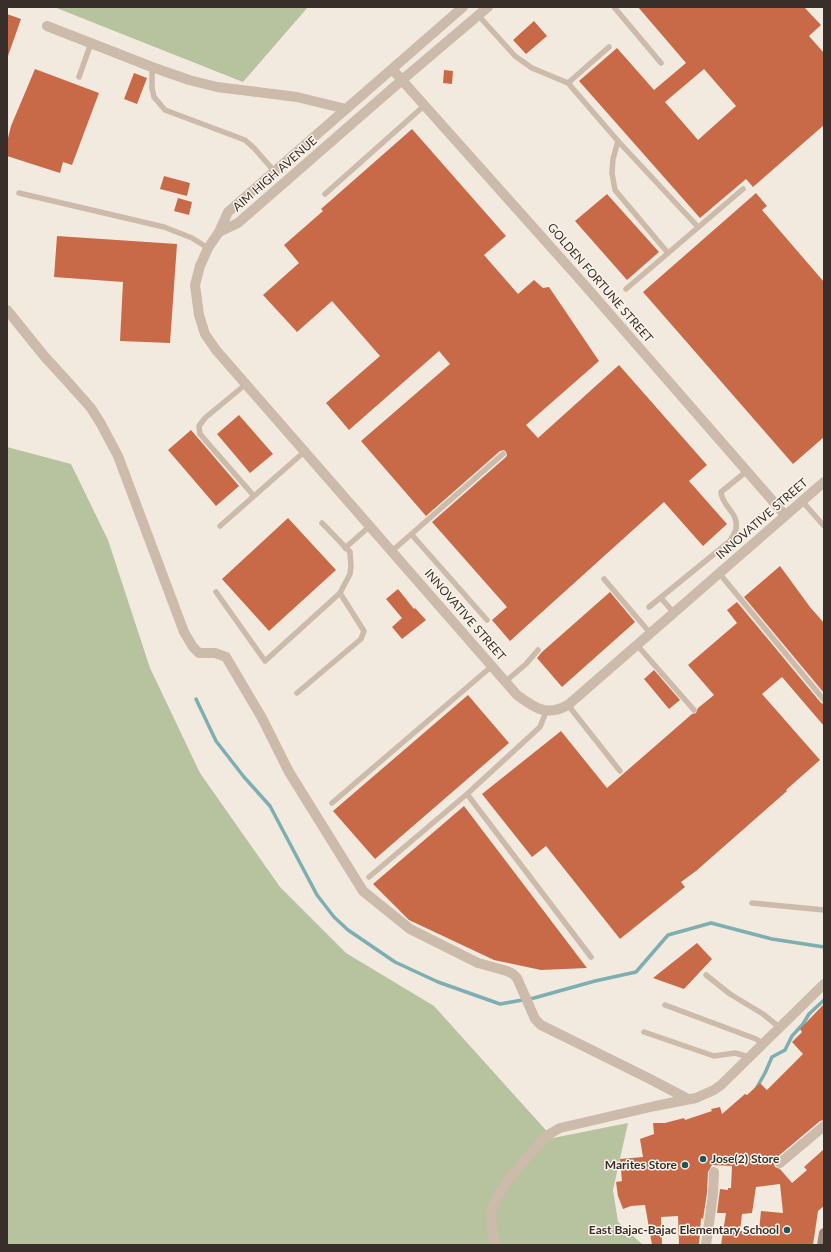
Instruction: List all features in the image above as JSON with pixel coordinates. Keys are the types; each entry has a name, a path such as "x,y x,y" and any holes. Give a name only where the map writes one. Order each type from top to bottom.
{"street":[{"name":"AIM HIGH AVENUE","path":"219,232 228,212 463,7"},
{"name":"AIM HIGH AVENUE","path":"219,232 238,223 488,7"},
{"path":"47,26 189,80 217,87 297,97 346,109"},
{"name":"GOLDEN FORTUNE STREET","path":"392,69 582,282 786,515"},
{"name":"INNOVATIVE STREET","path":"219,232 208,248 200,266 196,285 199,316 205,334 216,350 304,452 517,695 531,705 546,712 558,710 568,705 824,482"},
{"path":"7,310 45,357 86,403 101,424 118,456 184,632 192,647 199,653 215,653 226,657 262,718 289,772 363,891 410,929 478,963 508,971 513,974 517,978 535,1019 541,1025 688,1099"},
{"path":"496,1245 492,1229 491,1211 497,1197 512,1175 546,1136 560,1128 688,1099 714,1090 824,984"},
{"path":"780,1163 824,1126"},
{"path":"706,1245 713,1194 714,1172"},
{"path":"822,1245 824,1233"}],"lane":[{"path":"614,7 662,63"},
{"path":"478,15 515,56 532,68 568,83 618,141 698,227"},
{"path":"79,77 91,44"},
{"path":"568,83 609,47"},
{"path":"152,67 152,88 154,98 165,110 245,140 254,148 274,172"},
{"path":"325,194 425,105"},
{"path":"618,141 613,159 612,173 615,190 668,253"},
{"path":"626,289 743,189"},
{"path":"19,193 164,228 192,238 208,248"},
{"path":"246,384 205,418 199,426 200,434 254,496"},
{"path":"220,526 304,452"},
{"path":"392,551 503,454"},
{"path":"649,607 730,541 736,529 734,514 722,500 721,492 747,471"},
{"path":"802,501 824,526"},
{"path":"216,592 264,661 340,593 350,574 350,552 322,522"},
{"path":"345,548 370,526"},
{"path":"412,535 487,620"},
{"path":"719,573 824,700"},
{"path":"604,579 651,634"},
{"path":"297,693 361,638 364,631 340,593"},
{"path":"661,598 674,613"},
{"path":"637,645 694,710"},
{"path":"506,681 526,664 538,650"},
{"path":"332,804 492,666"},
{"path":"568,705 620,771"},
{"path":"369,877 467,794 540,727 546,712"},
{"path":"467,794 591,957"},
{"path":"752,903 824,910"},
{"path":"706,975 730,994 763,1014 779,1027"},
{"path":"665,1005 756,1039 762,1044"},
{"path":"644,1032 714,1056 735,1053 749,1057"}],"green space":[{"path":"54,7 308,7 243,82"},
{"path":"7,447 71,464 108,540 150,668 200,773 280,887 346,953 434,1006 553,1138 628,1123 613,1190 618,1222 643,1245 7,1245"}],"building":[{"path":"638,7 804,7 821,25 809,36 824,53 824,125 753,187 746,179 700,218 579,81 617,48 654,90 686,63","holes":["704,69 736,106 698,140 665,102"]},
{"path":"7,14 21,19 8,56 7,56"},
{"path":"534,21 547,36 526,54 513,40"},
{"path":"35,69 99,93 72,165 63,162 60,173 7,156 7,142 11,126"},
{"path":"444,70 453,71 452,84 443,83"},
{"path":"134,73 147,78 137,104 124,99"},
{"path":"412,129 506,236 484,255 518,294 534,280 543,288 549,287 599,361 526,425 538,438 619,365 707,465 689,481 727,524 703,546 664,502 510,641 492,620 507,607 432,522 506,457 506,452 504,450 500,451 426,516 361,441 450,364 439,351 349,430 326,403 380,356 332,301 297,332 263,295 299,263 284,245 323,211 321,209"},
{"path":"164,176 190,183 187,196 160,189"},
{"path":"756,193 767,206 762,210 824,282 824,437 793,464 643,292"},
{"path":"607,194 659,252 627,280 575,221"},
{"path":"178,198 192,202 189,215 174,211"},
{"path":"57,236 177,244 170,343 120,341 123,282 54,277"},
{"path":"239,415 273,454 250,473 217,434"},
{"path":"191,430 239,486 216,506 168,450"},
{"path":"288,518 336,570 269,631 222,579"},
{"path":"780,566 810,607 824,623 824,693 744,597"},
{"path":"398,589 414,609 415,608 426,620 402,639 392,627 402,618 386,599"},
{"path":"610,592 635,622 562,687 537,658"},
{"path":"737,602 821,703 824,704 824,726 782,677 762,694 820,760 696,871 681,882 685,887 620,939 546,846 532,857 482,794 561,731 607,788 692,714 696,713 698,708 714,695 688,665 737,623 727,610"},
{"path":"654,670 680,700 669,709 644,679"},
{"path":"468,695 509,743 375,859 333,811"},
{"path":"464,806 587,968 541,970 494,960 409,920 373,884"},
{"path":"697,943 712,959 684,989 653,978"},
{"path":"824,1004 824,1120 820,1121 776,1158 774,1164 775,1167 780,1169 792,1183 807,1170 804,1167 824,1149 824,1206 818,1211 813,1245 721,1245 726,1213 717,1213 720,1189 728,1190 728,1188 731,1188 732,1166 712,1165 708,1172 707,1193 703,1219 701,1218 699,1245 679,1245 678,1216 661,1217 662,1245 652,1245 645,1205 631,1206 623,1209 618,1196 616,1182 622,1181 620,1159 643,1157 640,1139 654,1134 653,1123 665,1123 684,1118 685,1120 712,1111 711,1109 720,1107 722,1114 760,1083 767,1090 803,1054 792,1042 802,1032 800,1029","holes":["780,1184 783,1213 761,1211 759,1231 740,1231 742,1214 752,1213 756,1187"]}],"waterway":[{"path":"196,699 216,741 244,777 270,806 317,895 334,917 348,930 395,962 438,982 500,1004 534,998 595,981 636,972 668,935 711,923 772,939 824,947"},
{"path":"756,1089 772,1057 785,1050 792,1036 803,1024 809,1014 824,1000"}],"place":[{"name":"Jose(2) Store","path":"703,1159"},
{"name":"Marites Store","path":"685,1165"},
{"name":"East Bajac-Bajac Elementary School","path":"787,1230"}]}
